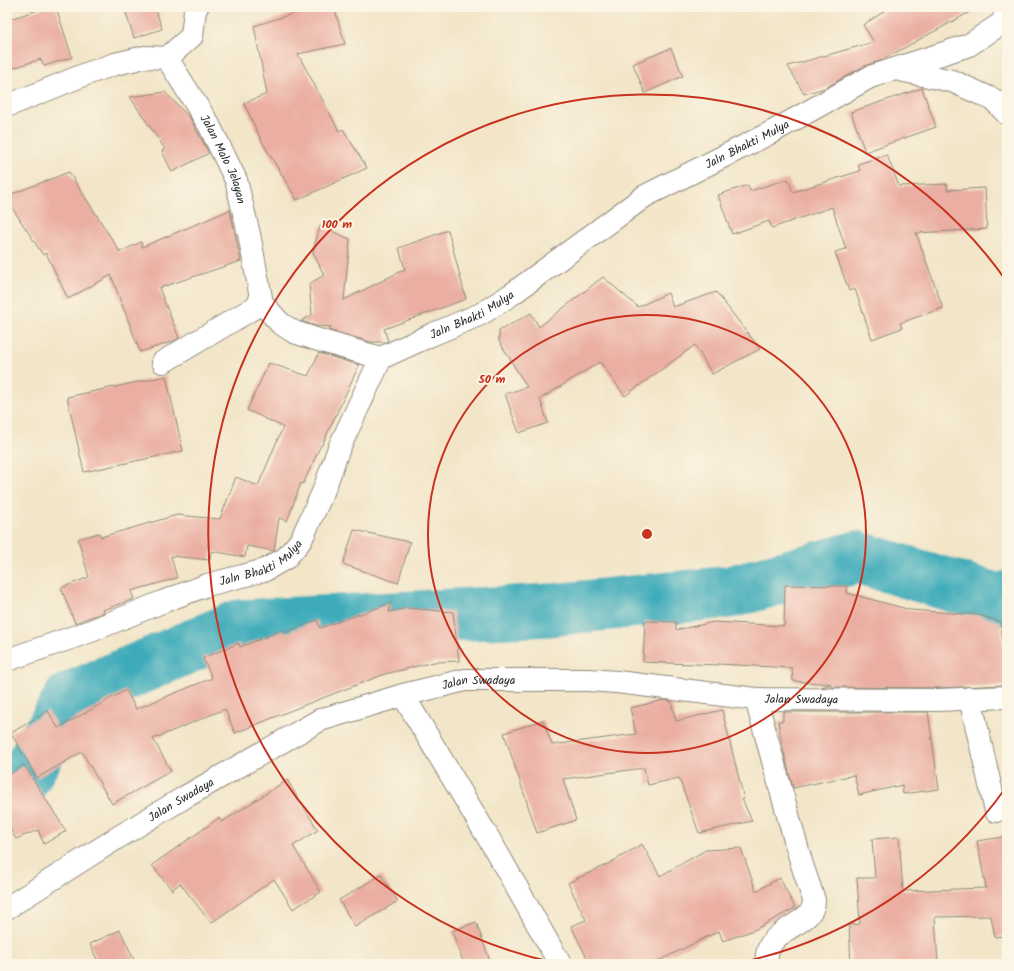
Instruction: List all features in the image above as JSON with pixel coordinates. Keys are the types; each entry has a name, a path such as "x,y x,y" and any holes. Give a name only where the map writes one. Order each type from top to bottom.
{"street":[{"path":"7,106 115,64 145,57 167,58 192,36 194,10 197,7"},
{"name":"Jaln Bhakti Mulya","path":"7,660 91,631 207,585 265,570 286,558 301,540 323,492 339,448 381,358 481,314 512,294 645,196 772,132 870,76 969,45 1002,23 1007,11"},
{"name":"Jalan Malo Jelayan","path":"167,58 209,125 236,180 249,234 262,304"},
{"path":"894,69 952,81 994,100 1007,114"},
{"path":"163,362 262,304 280,323 294,332 381,358"},
{"name":"Jalan Swadaya","path":"7,908 123,834 320,720 403,695 465,680 588,680 756,698 938,700 1007,697"},
{"path":"403,695 496,849 560,964"},
{"path":"756,698 799,856 814,900 811,912 802,920 776,936 769,945 766,960 767,964"},
{"path":"970,698 996,811"}],"building":[{"path":"47,7 56,7 72,57 44,66 41,59 7,70 7,20"},
{"path":"124,7 155,7 162,29 134,38"},
{"path":"314,7 334,7 345,44 298,54 339,131 343,129 367,168 297,200 261,140 244,103 267,94 254,26"},
{"path":"891,7 979,7 880,61 864,66 825,88 804,94 788,66 874,42 863,25"},
{"path":"671,48 683,76 645,93 633,64"},
{"path":"922,88 936,127 865,152 851,112"},
{"path":"165,92 190,118 209,153 172,172 162,151 165,149 130,97"},
{"path":"887,155 899,186 947,184 947,190 985,188 987,229 916,233 943,308 900,323 902,328 872,339 855,289 849,291 835,252 846,249 832,207 772,228 769,221 732,234 718,195 748,185 750,191 788,179 793,192 860,171 858,164"},
{"path":"69,172 120,252 141,242 142,247 230,210 241,261 159,288 179,338 140,352 111,275 68,299 46,253 43,255 7,200 7,196"},
{"path":"320,226 350,239 344,300 405,269 399,248 448,230 466,299 384,329 388,341 386,342 371,342 329,330 331,327 316,326 301,321 312,315 309,284 324,275 313,252"},
{"path":"603,277 638,307 668,293 673,307 716,292 760,349 712,374 695,345 625,396 600,362 540,399 548,423 519,433 505,394 527,387 499,341 499,331 531,313 539,327"},
{"path":"319,353 359,365 303,484 301,483 287,521 279,518 274,551 247,546 245,557 211,551 210,560 171,556 177,578 131,591 134,599 103,610 104,612 75,623 61,588 89,577 78,539 99,533 101,537 177,515 220,519 236,477 258,486 283,427 247,410 269,363 308,376"},
{"path":"166,376 183,451 84,472 67,397"},
{"path":"354,530 410,542 398,583 343,564"},
{"path":"785,585 847,586 847,593 911,610 979,615 1001,622 1006,685 938,688 821,687 831,684 793,681 792,668 643,662 645,621 676,622 676,630 714,622 784,626"},
{"path":"391,603 389,612 407,608 453,612 459,661 434,662 385,674 235,733 225,709 153,739 171,771 112,804 82,752 37,778 11,733 48,711 58,728 126,690 136,709 212,678 203,658 239,643 240,647 283,630 284,633 317,620 320,628"},
{"path":"664,700 671,701 676,721 722,710 744,799 742,799 752,821 699,833 679,778 648,785 644,768 563,779 576,820 537,833 504,733 543,720 552,745 636,734 630,708"},
{"path":"783,712 928,712 939,789 903,794 902,785 859,795 854,775 793,788 782,745 778,721 783,721"},
{"path":"24,765 66,831 44,844 38,830 16,839 7,825 7,776"},
{"path":"287,780 318,830 293,846 321,892 293,909 274,879 211,923 180,883 172,890 152,865 219,818 222,822"},
{"path":"899,837 903,891 986,888 977,841 1003,837 1007,860 1007,936 995,937 991,916 935,917 938,964 851,964 849,925 860,924 857,878 875,878 872,839"},
{"path":"642,844 660,876 706,850 741,848 756,891 780,878 795,908 754,930 723,941 719,931 652,964 590,964 571,926 586,920 568,883 610,863"},
{"path":"381,875 398,901 355,927 339,900"},
{"path":"476,922 491,964 464,964 452,931"},
{"path":"120,930 136,964 99,964 90,944"}],"waterway":[{"path":"7,807 70,698 238,626 551,610 730,592 857,557 999,600 1007,597"}]}
